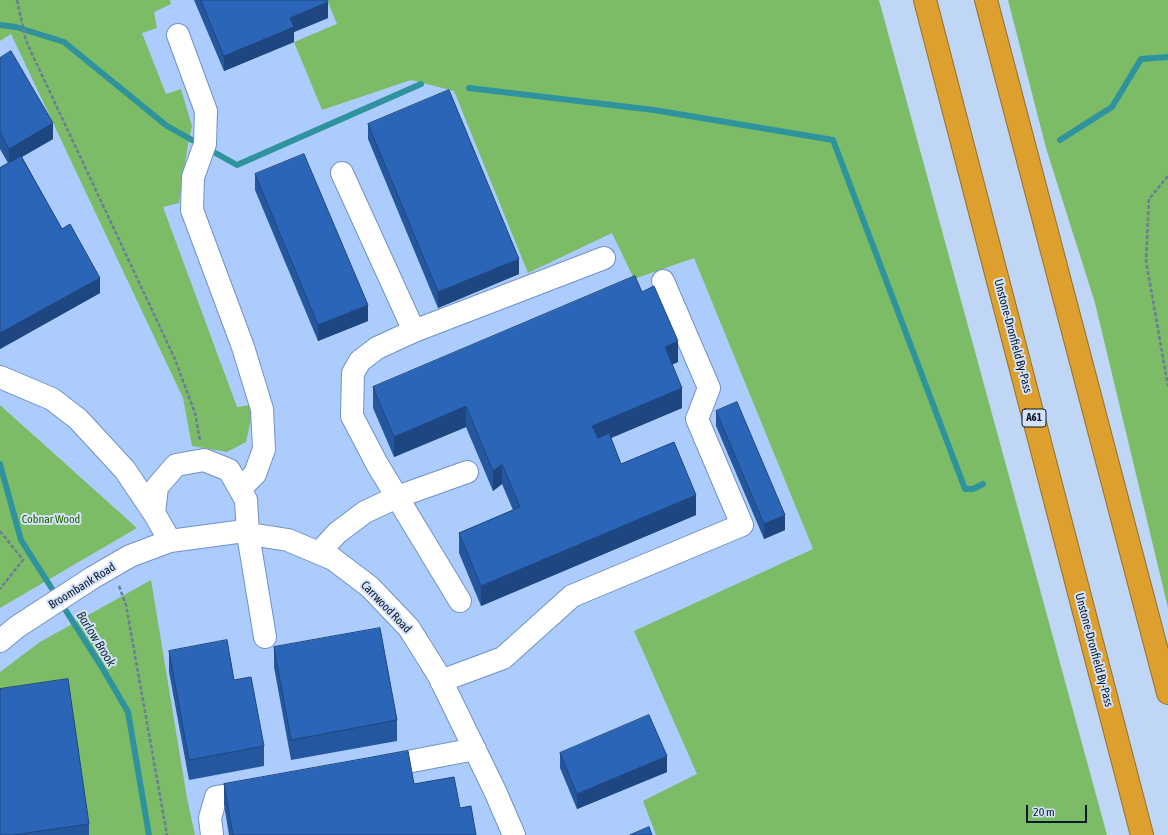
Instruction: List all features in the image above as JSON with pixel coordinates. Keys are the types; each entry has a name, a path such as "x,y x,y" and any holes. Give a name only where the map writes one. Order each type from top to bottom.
{"highway":[{"name":"Unstone-Dronfield By-Pass","path":"925,0 1142,835"},
{"path":"986,0 1168,693"}],"street":[{"path":"178,35 206,111 205,144 193,177 192,210 243,347 262,409 264,449 255,474 240,489"},
{"path":"342,173 414,331"},
{"path":"460,601 377,464 352,416 352,374 360,361 377,348 414,331 604,258"},
{"path":"441,682 503,658 572,596 742,525 697,419 709,388 663,281"},
{"path":"0,377 52,399 78,419 125,470 154,513 170,541"},
{"path":"154,513 157,487 176,465 204,460 229,470 246,500 248,534 265,637"},
{"path":"319,553 337,534 365,512 397,497 467,472"},
{"name":"Carrwood Road","path":"170,541 237,532 288,540 333,559 370,587 409,628 439,676 495,790 514,835"},
{"name":"Broombank Road","path":"0,641 17,627 92,578 130,556 170,541"},
{"path":"366,770 474,749"},
{"path":"212,835 210,818 216,797 272,787"}],"path":[{"path":"17,0 26,41 174,357 195,412 204,460"},
{"path":"1168,176 1149,199 1146,260 1168,386"},
{"path":"0,531 23,560 0,589"},
{"path":"126,605 167,835"}],"shaded area":[{"path":"59,0 610,0 646,140 634,279 694,258 813,549 926,835 0,835 0,608 137,528 0,405 0,41"}],"green space":[{"path":"0,0 170,0 171,4 154,12 157,28 142,33 166,94 181,89 192,126 179,203 163,207 237,407 251,405 251,419 246,442 227,452 192,446 183,398 11,34 0,41"},
{"path":"327,0 879,0 1107,835 656,835 643,801 697,774 634,631 813,549 694,258 634,279 612,233 528,273 454,91 411,80 322,110 294,42 337,24"},
{"path":"1008,0 1168,0 1168,608 1095,303 1046,148"},
{"name":"Cobnar Wood","path":"0,405 137,528 0,608"},
{"path":"151,580 187,798 195,835 88,835 0,709 0,672 40,642"}],"building":[{"path":"201,0 327,0 328,2 290,18 294,27 224,56"},
{"path":"11,51 53,123 9,149 0,133 0,58"},
{"path":"449,90 519,259 438,292 368,124"},
{"path":"304,154 368,305 318,325 255,174"},
{"path":"21,156 62,229 70,224 100,278 0,333 0,168"},
{"path":"635,276 642,292 654,286 678,341 665,347 682,388 592,426 598,438 609,433 621,464 674,442 696,495 481,586 459,533 520,507 502,464 493,471 466,406 394,437 373,387"},
{"path":"737,402 785,515 764,524 716,411"},
{"path":"380,628 397,720 291,740 274,647"},
{"path":"227,640 234,680 251,677 264,746 189,760 169,651"},
{"path":"68,679 89,824 13,835 0,835 0,689"},
{"path":"649,715 667,756 577,794 560,753"},
{"path":"408,751 414,784 454,777 460,808 471,806 476,835 233,835 224,784"},
{"path":"649,827 652,835 630,835"}],"waterway":[{"path":"0,25 16,27 64,42 167,126 237,165 421,84"},
{"path":"1060,140 1112,107 1141,59 1168,57"},
{"path":"469,88 654,110 833,140 965,489 973,489 983,484"},
{"name":"Barlow Brook","path":"0,464 21,540 103,669 128,712 149,835"}]}
